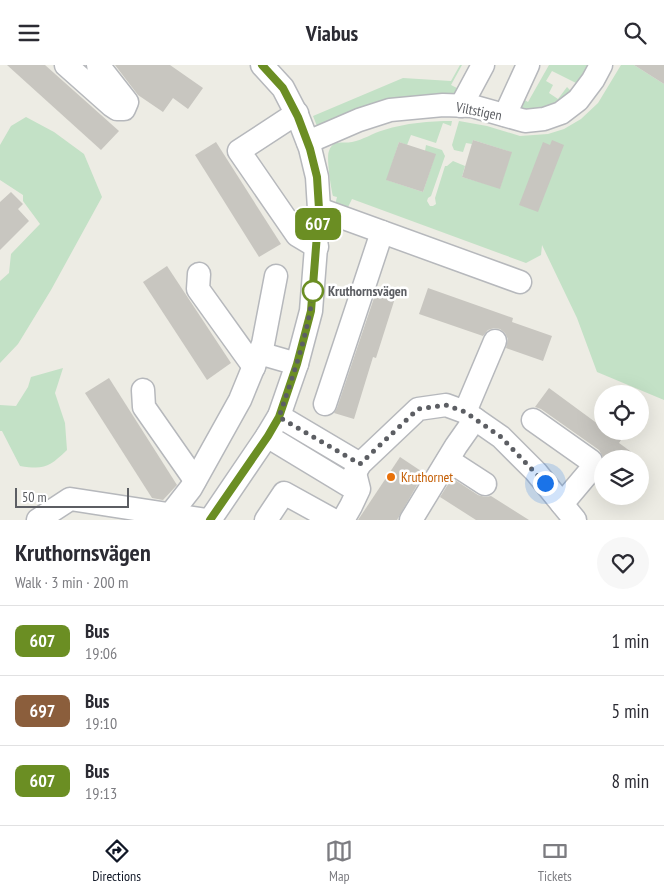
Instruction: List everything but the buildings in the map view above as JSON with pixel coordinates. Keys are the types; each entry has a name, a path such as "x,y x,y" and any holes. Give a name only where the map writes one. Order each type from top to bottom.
{"street":[{"path":"66,65 111,105 117,109 124,109 127,102 98,65"},
{"path":"38,520 70,499 168,517 209,520 268,436 279,417 297,364 311,311 319,209 317,177 308,142 297,113 283,88 262,65"},
{"path":"461,106 483,65"},
{"path":"505,115 528,65"},
{"name":"Viltstigen","path":"308,142 359,119 390,110 443,105 472,106 525,121 544,119 561,113 578,100 593,80 601,65"},
{"path":"297,113 239,151 297,235 316,247"},
{"path":"319,209 520,282"},
{"path":"325,404 382,232"},
{"path":"199,275 198,289 256,360 297,364"},
{"path":"168,517 195,480 240,400 263,344 276,276"},
{"path":"411,520 448,459 470,415 495,341"},
{"path":"142,390 144,407 195,480"},
{"path":"268,436 348,485 358,469 418,409 446,405 470,415 501,437 536,472 569,512 590,472 591,461 533,420"},
{"path":"279,417 358,469"},
{"path":"448,459 485,484"},
{"path":"343,520 359,489 358,469"},
{"path":"266,520 284,493 333,520"}],"green space":[{"path":"460,65 462,65 451,85 461,90 456,97 320,126 317,126 313,116 403,78 451,81"},
{"path":"549,65 593,65 578,84 552,71 546,81 553,85 549,93 558,99 567,87 572,92 570,99 526,114 519,107 519,97 528,102"},
{"path":"621,65 634,65 664,84 664,400 649,394 649,385 628,385 597,372 577,318 542,245 541,255 526,263 352,199 347,209 335,205 337,197 333,196 328,154 331,147 336,143 356,141 380,131 401,126 426,122 452,121 451,126 443,123 436,143 411,135 407,145 399,142 387,180 423,192 435,155 425,151 426,145 442,150 445,156 431,196 427,201 430,206 433,206 436,204 435,198 445,166 453,161 465,166 462,177 500,188 511,152 473,140 472,144 466,143 463,152 454,150 452,145 459,121 487,126 520,136 548,134 564,129 581,119 598,103"},
{"path":"26,117 54,132 84,154 102,197 51,290 18,344 0,363 0,281 9,273 11,254 40,224 23,201 23,195 0,180 0,145 11,126"},
{"path":"63,368 55,393 65,423 67,450 46,466 35,468 20,466 2,431 0,431 0,405 16,406 28,387 31,377"}],"bus line":[{"name":"607","path":"210,520 279,417 297,364 311,311 319,209 317,177 301,123 283,88 262,65"}],"place":[{"name":"Kruthornsvägen","path":"313,291"},
{"name":"Kruthornet","path":"391,477"}],"route":[{"path":"313,291 311,311 297,364 279,417 360,464 418,409 446,405 465,412 501,437 545,483"}]}
